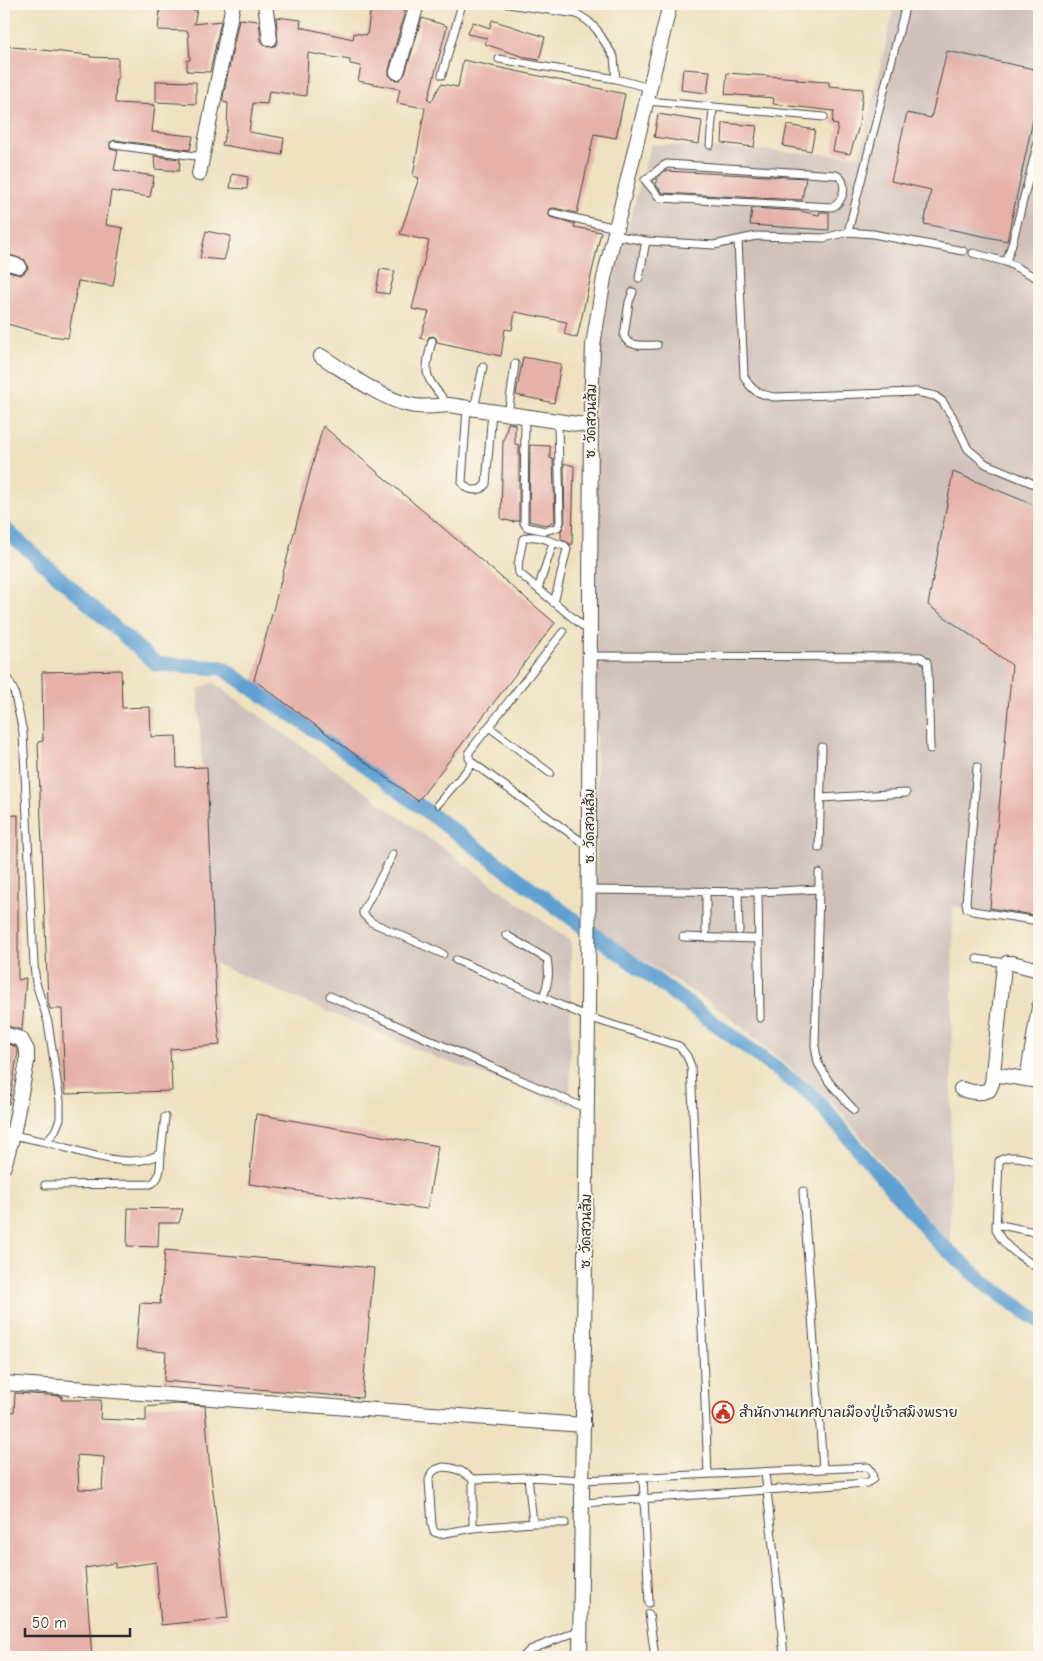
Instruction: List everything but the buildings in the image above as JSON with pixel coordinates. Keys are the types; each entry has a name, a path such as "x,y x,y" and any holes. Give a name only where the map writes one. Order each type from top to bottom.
{"street":[{"path":"199,174 233,4"},
{"path":"265,4 270,39"},
{"path":"397,72 417,4"},
{"name":"ซ. วัดสวนส้ม","path":"580,1657 584,1425 593,346 604,278 670,4"},
{"path":"4,262 18,266"},
{"path":"321,356 381,393 409,405 449,405 591,426"},
{"path":"961,1089 978,1093 989,1090 992,1083 1003,972 1007,963 1039,970"},
{"path":"993,1074 1033,1080 1039,1007"},
{"path":"4,1034 20,1039 27,1050 27,1062 13,1135 4,1161"},
{"path":"4,1383 584,1425"}],"lane":[{"path":"442,75 462,4"},
{"path":"508,4 577,14 588,21 597,30 614,57 616,79"},
{"path":"848,232 906,4"},
{"path":"499,59 616,79 648,94 713,108 824,117"},
{"path":"710,145 713,108"},
{"path":"1006,262 1039,138"},
{"path":"114,145 203,157"},
{"path":"628,177 645,180 667,164 836,175 840,177 844,184 840,200 836,206 832,207 660,198 645,180"},
{"path":"553,214 646,240 714,245 756,236 824,238 848,232 873,234 963,251"},
{"path":"639,278 646,240"},
{"path":"738,240 744,376 758,394 774,397 917,392 935,396 947,408 968,449 986,464 1039,486"},
{"path":"973,253 1006,262 1039,279"},
{"path":"632,292 624,336 625,340 637,345 656,345"},
{"path":"432,342 426,370 429,380 449,405"},
{"path":"508,414 515,364"},
{"path":"483,367 470,408 462,482 464,486 472,490 481,489 486,484 492,412"},
{"path":"525,417 524,523 527,527 545,531 558,527 560,522 558,422"},
{"path":"554,603 567,550 565,546 533,536 526,536 523,539 517,570 554,603 590,633"},
{"path":"538,589 553,543"},
{"path":"563,632 469,752 469,758 473,763 589,848"},
{"path":"590,656 922,657 927,662 928,671 930,750"},
{"path":"4,672 14,691 23,732 35,974 48,1022 60,1101 60,1119 55,1131 46,1142"},
{"path":"489,727 550,773"},
{"path":"819,848 822,747"},
{"path":"438,804 473,763"},
{"path":"977,767 967,908 973,911 1039,921"},
{"path":"821,798 906,792"},
{"path":"394,854 363,914 371,922 443,954"},
{"path":"819,873 816,1055 818,1063 830,1082 854,1110"},
{"path":"589,890 758,892 819,889"},
{"path":"706,891 706,931"},
{"path":"738,892 739,931"},
{"path":"758,892 760,1018"},
{"path":"506,935 547,959 549,974 543,997"},
{"path":"683,937 759,939"},
{"path":"977,959 1007,963"},
{"path":"456,960 588,1016 679,1046 687,1056 691,1066 708,1474"},
{"path":"330,996 587,1110"},
{"path":"45,1185 151,1184 155,1182 160,1176 165,1117"},
{"path":"13,1135 113,1159 138,1161 153,1158 161,1153"},
{"path":"1039,1162 1011,1156 1004,1157 998,1161 996,1224 999,1237 1004,1244 1039,1269"},
{"path":"803,1192 823,1469"},
{"path":"996,1224 1039,1233"},
{"path":"565,1523 533,1523 473,1528 440,1534 434,1532 432,1525 429,1480 432,1472 443,1467 461,1471 473,1479 528,1477 583,1480 868,1467 871,1470 872,1480 867,1483 582,1503"},
{"path":"765,1472 784,1657"},
{"path":"528,1477 533,1523"},
{"path":"643,1477 649,1603"},
{"path":"473,1479 473,1528"},
{"path":"650,1614 655,1657"},
{"path":"523,1657 530,1650 580,1630"}],"shaded area":[{"path":"895,4 1039,4 1039,921 953,906 950,1245 833,1103 721,1010 597,931 595,369 609,294 651,144 860,156"},
{"path":"213,682 571,941 570,1106 435,1057 211,962 198,690"}],"waterway":[{"path":"4,528 156,664 222,668 337,745 813,1096 935,1239 990,1287 1039,1321"}],"place":[{"name":"สำนักงานเทศบาลเมืองปู่เจ้าสมิงพราย","path":"723,1412"}]}
